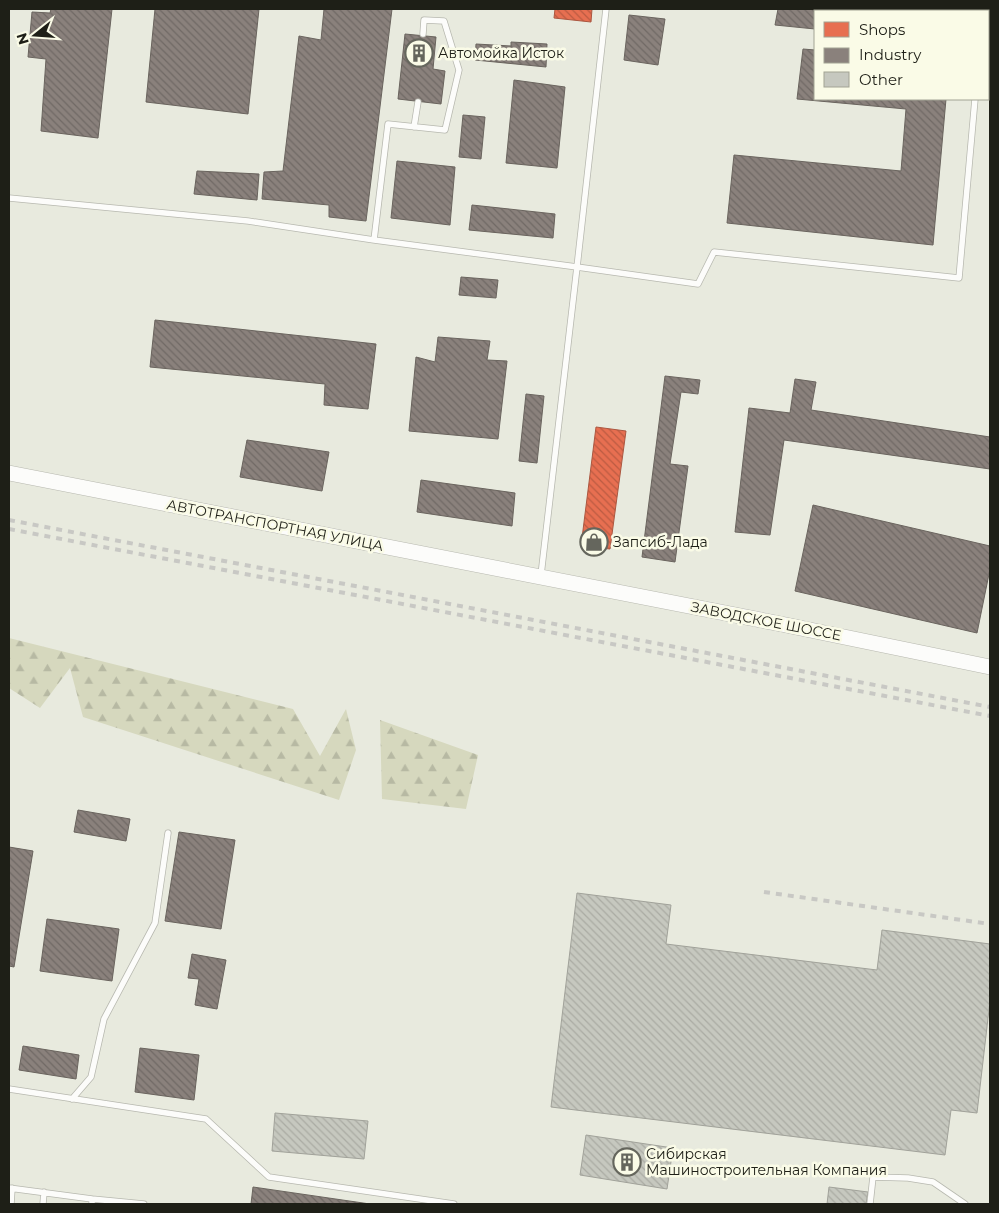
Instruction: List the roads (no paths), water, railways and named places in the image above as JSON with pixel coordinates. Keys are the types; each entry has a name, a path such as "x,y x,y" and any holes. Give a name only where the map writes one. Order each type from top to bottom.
{"main road":[{"name":"АВТОТРАНСПОРТНАЯ УЛИЦА","path":"9,473 541,578"},
{"name":"ЗАВОДСКОЕ ШОССЕ","path":"541,578 781,624 990,667"}],"lane":[{"path":"541,578 606,9"},
{"path":"374,240 388,124 445,130 459,70 444,21 424,20 423,34"},
{"path":"9,198 248,221 698,284 714,252 959,278 975,100"},
{"path":"414,127 418,102"},
{"path":"72,1099 91,1078 104,1019 155,924 168,833"},
{"path":"9,1089 206,1120 269,1178 454,1204"},
{"path":"870,1204 873,1177 908,1178 933,1182 966,1204"},
{"path":"11,1204 10,1188 92,1201 144,1204"},
{"path":"43,1204 44,1192"}],"railway":[{"path":"9,520 990,707"},
{"path":"9,529 990,716"},
{"path":"764,892 990,924"}],"place":[{"name":"Автомойка Исток","path":"419,53"},
{"name":"Запсиб-Лада","path":"594,542"},
{"name":"Сибирская Машиностроительная Компания","path":"627,1162"}]}
